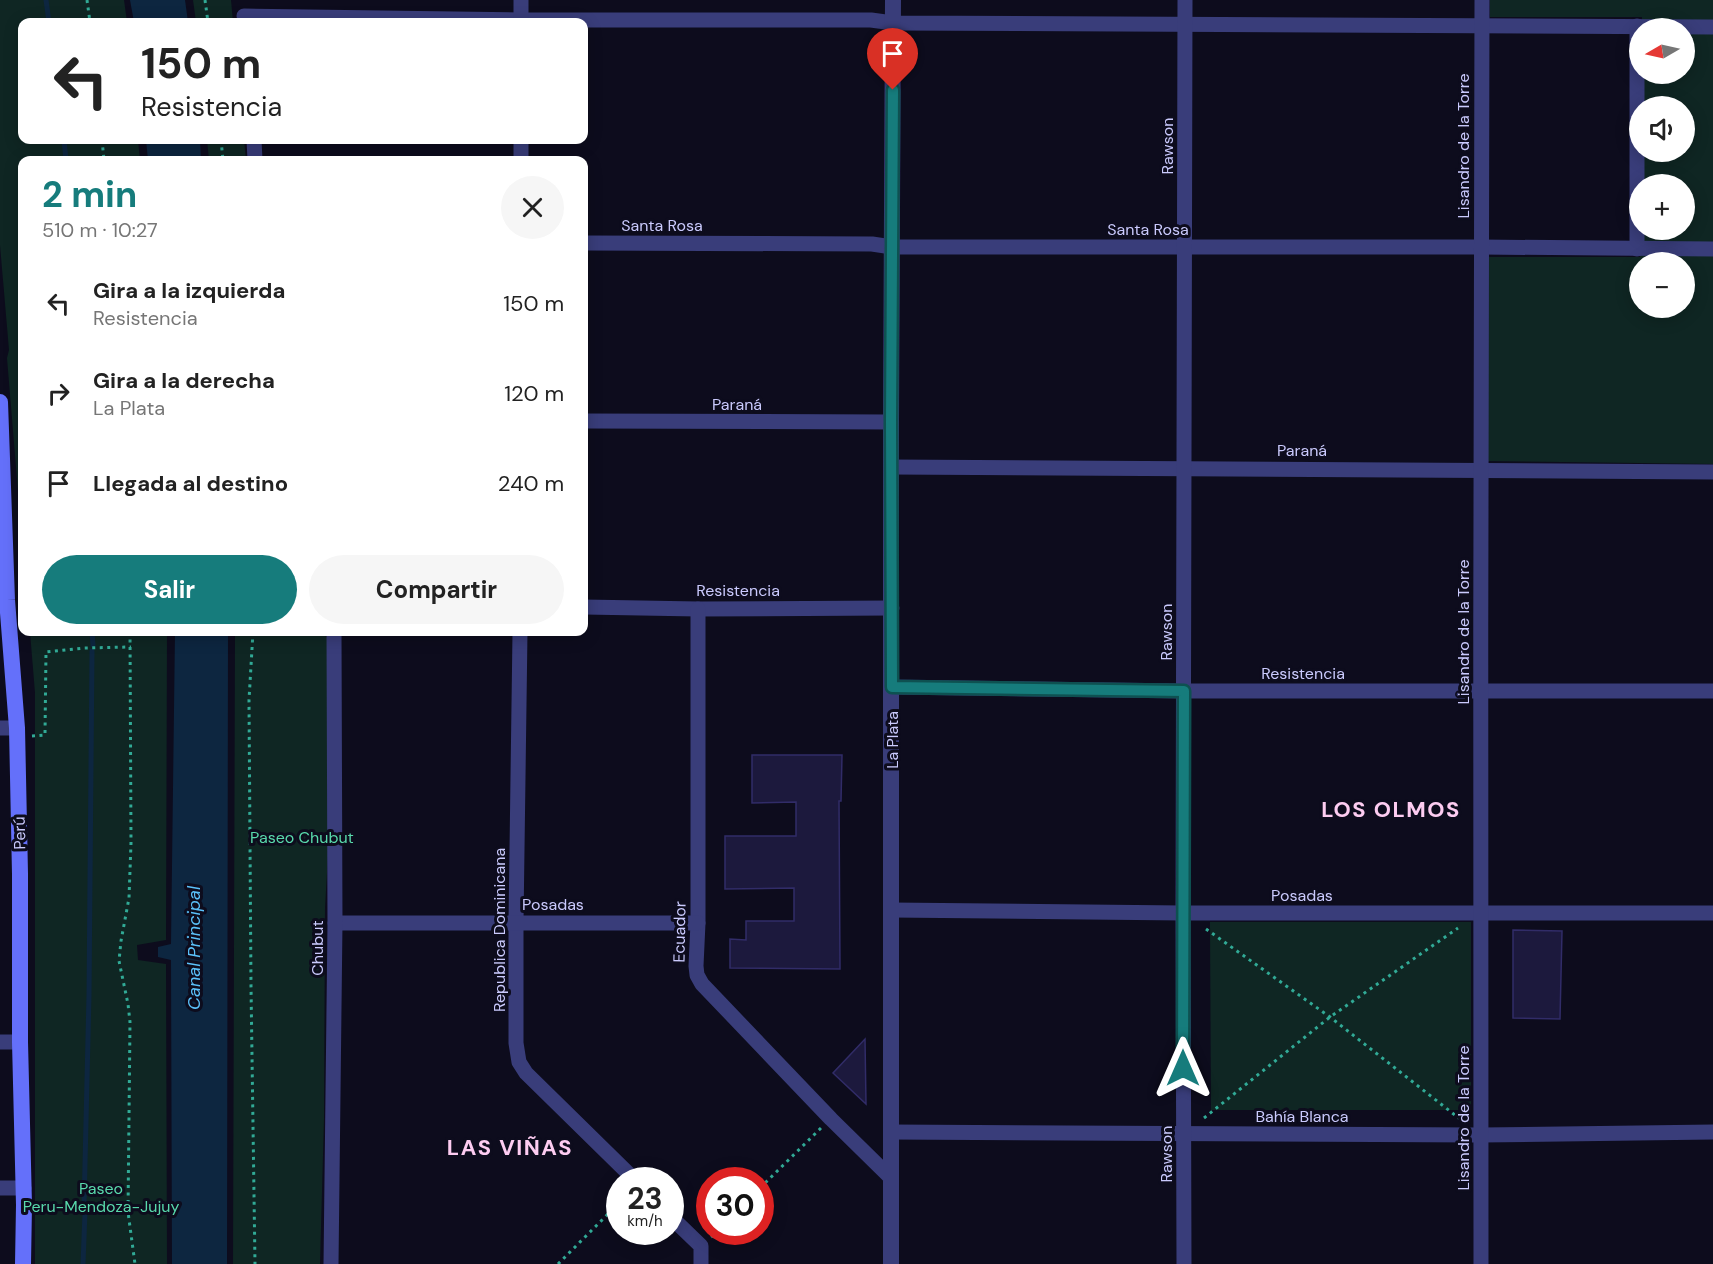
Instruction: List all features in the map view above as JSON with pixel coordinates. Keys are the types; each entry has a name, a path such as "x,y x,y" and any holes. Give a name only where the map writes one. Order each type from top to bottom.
{"main road":[{"name":"Perú","path":"0,402 7,600 17,732 24,1264"}],"street":[{"path":"242,0 244,18"},
{"path":"520,18 521,0"},
{"name":"La Plata","path":"891,1264 893,0"},
{"name":"Rawson","path":"1184,1264 1185,0"},
{"name":"Lisandro de la Torre","path":"1480,1264 1482,0"},
{"path":"588,21 871,20 893,23 1629,26"},
{"path":"1695,27 1713,27"},
{"path":"1637,84 1637,249"},
{"name":"Santa Rosa","path":"588,243 872,244 892,247 1713,249"},
{"name":"Paraná","path":"588,421 891,422"},
{"name":"Paraná","path":"891,467 1713,472"},
{"name":"Resistencia","path":"588,607 892,608"},
{"name":"Ecuador","path":"698,609 697,975 702,984 831,1119 891,1178"},
{"name":"Chubut","path":"332,1264 335,924 334,636"},
{"name":"Republica Dominicana","path":"520,636 516,922 516,1043 519,1062 526,1073 622,1167"},
{"name":"Resistencia","path":"892,687 1184,691 1713,691"},
{"path":"0,728 17,732"},
{"name":"Posadas","path":"891,910 1183,913 1713,913"},
{"name":"Posadas","path":"335,924 698,923"},
{"path":"0,1042 20,1042"},
{"name":"Bahía Blanca","path":"891,1132 1481,1135 1713,1132"},
{"path":"0,1188 24,1197"},
{"path":"684,1229 702,1246 701,1264"}],"path":[{"path":"87,0 89,18"},
{"path":"205,0 207,18"},
{"path":"130,636 131,843 129,898 119,961 130,1022 128,1212 135,1264"},
{"path":"253,636 249,700 255,1264"},
{"path":"17,732 45,735 46,652 131,647"},
{"path":"1184,1134 1330,1017 1480,912"},
{"path":"1183,913 1330,1017 1481,1135"},
{"path":"774,1174 831,1119"},
{"path":"24,1197 76,1210 128,1212"},
{"path":"558,1264 606,1216"}],"green space":[{"path":"0,0 124,0 126,18 18,18 18,144 138,144 140,156 18,156 18,491 0,245"},
{"path":"193,0 231,0 233,18 195,18"},
{"path":"1490,0 1713,0 1713,464 1487,461 1489,257 1629,257 1629,318 1695,318 1695,252 1640,252 1641,240 1695,240 1695,174 1641,174 1641,162 1695,162 1695,96 1641,96 1642,84 1695,84 1695,18 1490,17"},
{"path":"207,144 244,144 246,156 209,156"},
{"name":"Paseo Peru-Mendoza-Jujuy","path":"30,636 167,636 166,940 137,945 138,960 166,964 167,1264 35,1264 35,693"},
{"name":"Paseo Chubut","path":"235,636 326,636 328,639 329,838 325,908 324,1119 320,1264 233,1264"},
{"path":"1210,922 1471,922 1471,1110 1211,1110"}],"water":[{"path":"130,0 185,0 187,18 133,18"},
{"path":"146,144 200,144 201,156 148,156"},
{"name":"Canal Principal","path":"175,636 228,636 227,1264 172,1264 171,960 158,957 158,947 171,944"}],"building":[{"path":"752,755 842,755 841,801 839,801 840,969 730,968 730,939 746,940 746,921 794,921 794,888 725,889 725,836 796,836 796,802 752,803"},
{"path":"1513,930 1562,931 1560,1019 1513,1018"},
{"path":"865,1039 866,1104 833,1073"}],"waterway":[{"path":"46,0 48,18"},
{"path":"64,144 66,156"},
{"path":"92,636 93,645"},
{"path":"84,1207 89,995 92,651"},
{"path":"83,1264 85,1212"}],"district":[{"name":"LOS OLMOS","path":"1391,809"},
{"name":"LAS VIÑAS","path":"510,1147"}],"route":[{"path":"893,90 892,687 1184,691 1183,1068"}]}
